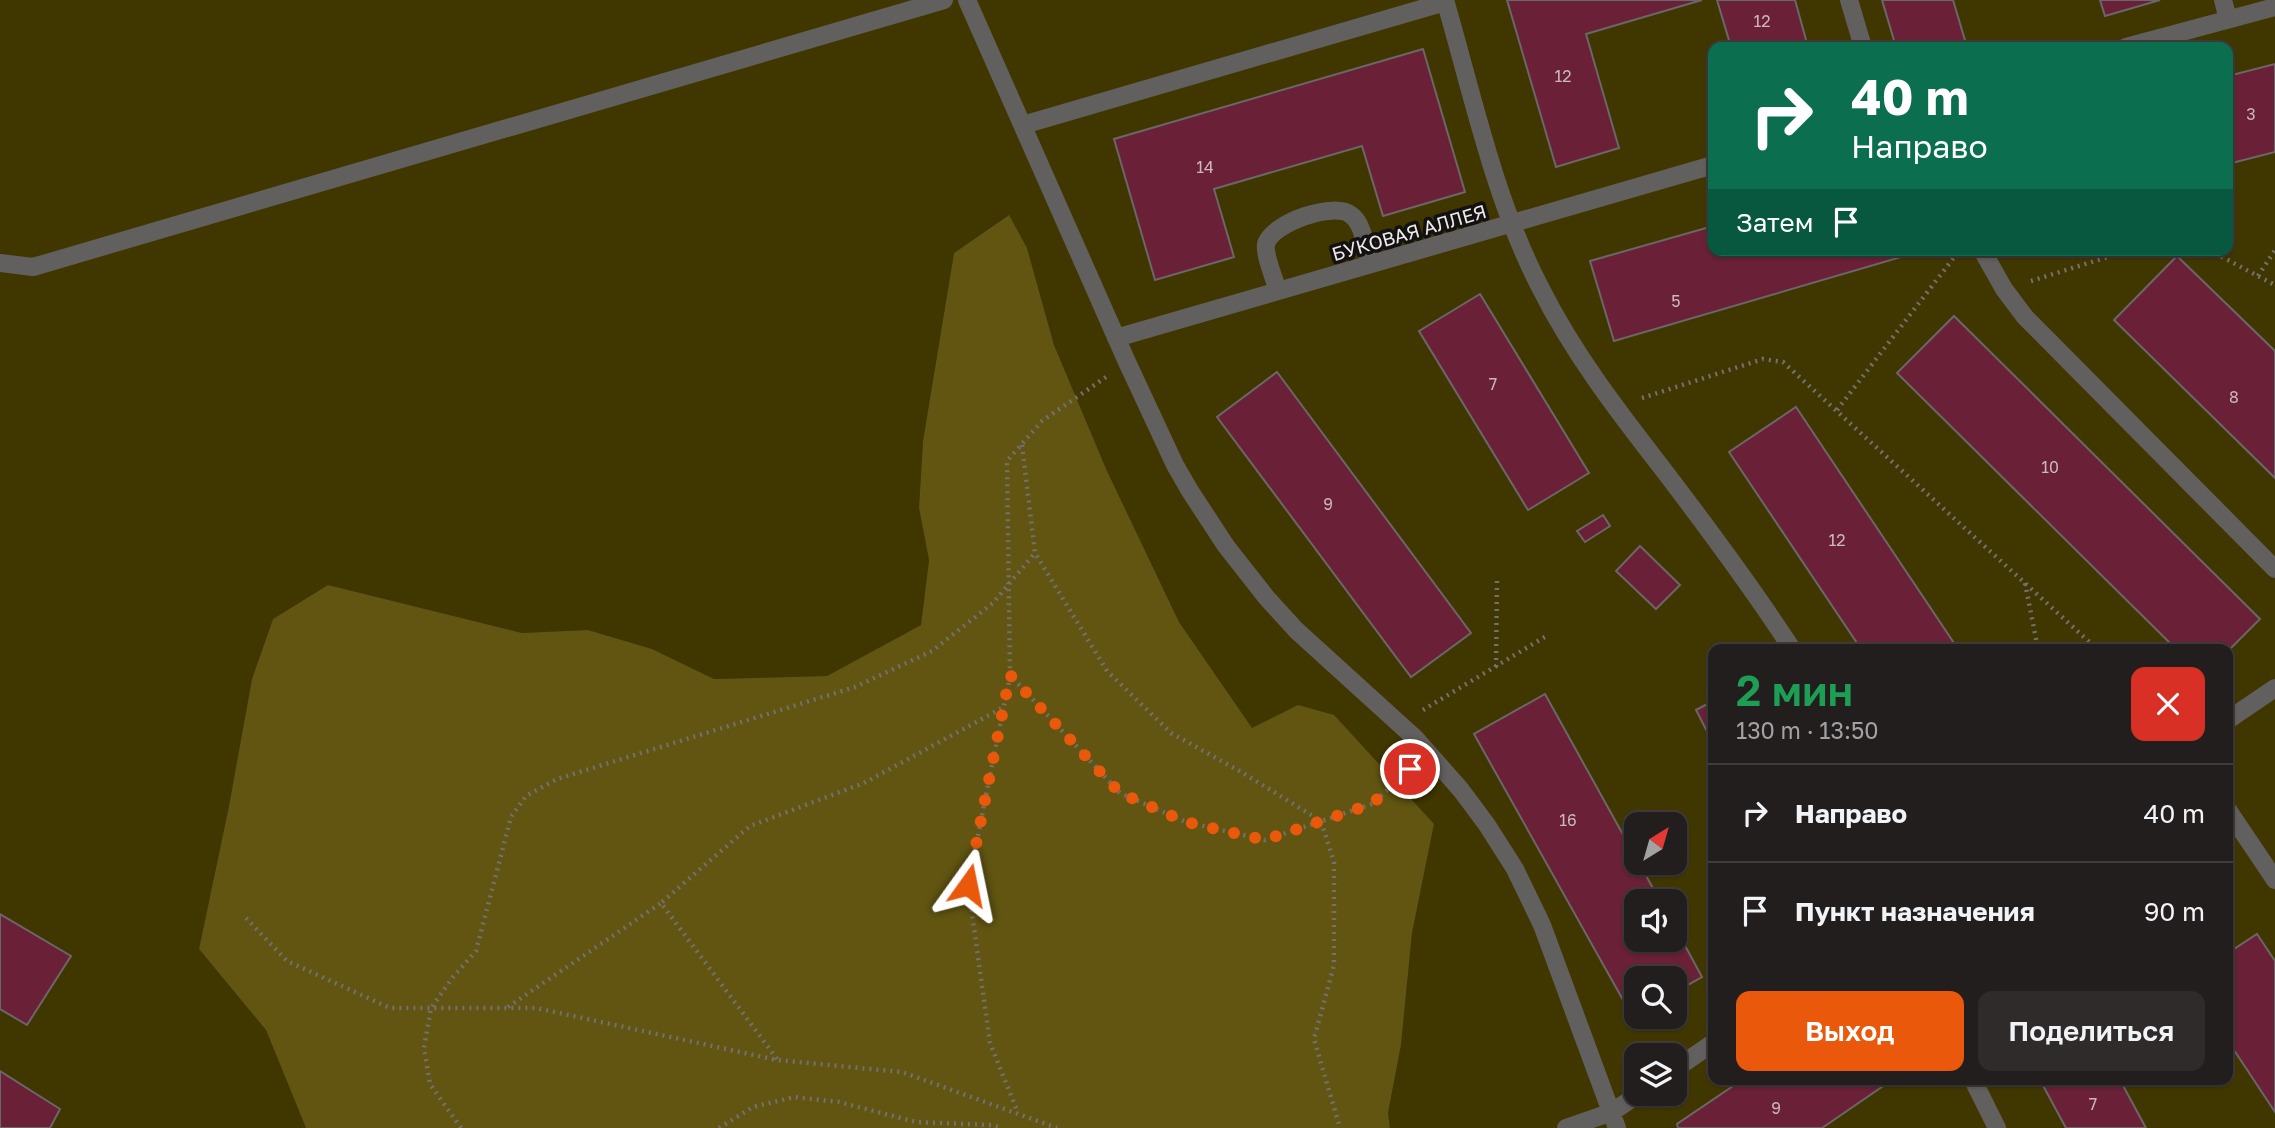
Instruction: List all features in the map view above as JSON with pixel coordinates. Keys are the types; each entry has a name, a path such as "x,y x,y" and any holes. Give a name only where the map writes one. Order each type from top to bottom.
{"lane":[{"path":"0,264 33,267 944,0"},
{"path":"967,0 1175,465 1204,515 1266,597 1296,629 1429,752 1487,825 1534,907 1555,956 1614,1120"},
{"path":"1849,0 1862,42"},
{"path":"2223,0 2228,19"},
{"path":"1023,125 1445,1 1510,224 1560,325 1614,407 1701,520 1788,644"},
{"path":"2144,42 2275,7"},
{"name":"БУКОВАЯ АЛЛЕЯ","path":"1116,338 1708,166"},
{"path":"1278,292 1265,247 1269,237 1284,224 1334,209 1349,212 1357,220 1370,264"},
{"path":"1985,256 2004,289 2025,317 2275,569"},
{"path":"2233,717 2275,688"},
{"path":"2233,817 2275,880"},
{"path":"1687,1061 1708,1046"},
{"path":"1976,1085 1997,1128"},
{"path":"1566,1128 1614,1120 1627,1106"}],"path":[{"path":"2258,276 2275,250"},
{"path":"1837,410 1955,256"},
{"path":"2004,289 2111,256"},
{"path":"2220,256 2275,285"},
{"path":"1614,407 1763,359 1783,362 2091,644"},
{"path":"1018,1114 990,1043 968,885 1010,675 1007,461 1042,421 1127,362"},
{"path":"1022,444 1035,553 1107,671 1171,733 1321,821 1334,862 1334,965 1314,1039 1340,1128"},
{"path":"461,1128 430,1084 424,1048 431,1009 453,977 476,951 511,817 526,796 557,779 855,687 932,651 992,603 1035,553"},
{"path":"1496,667 1497,578"},
{"path":"2024,583 2037,644"},
{"path":"1400,724 1549,635"},
{"path":"1010,675 1120,793 1186,822 1265,840 1372,804 1429,752"},
{"path":"506,1008 661,903 750,826 864,782 1004,707"},
{"path":"661,903 777,1060"},
{"path":"246,918 287,961 390,1009 536,1008 777,1060 902,1072 1057,1128"},
{"path":"719,1128 753,1107 794,1097 839,1102 916,1122 991,1125 1002,1128"}],"shaded area":[{"path":"0,0 2275,0 2275,1128 1390,1128 1388,1113 1401,1045 1412,933 1434,824 1298,705 1252,729 1179,622 1107,471 1054,345 1027,248 1008,215 954,253 923,441 919,508 929,559 921,625 827,676 714,679 652,649 588,630 522,633 328,585 273,619 252,679 199,949 266,1030 306,1128 0,1128"},
{"path":"1009,215 1027,248 1054,345 1107,471 1179,622 1252,728 1298,705 1334,715 1434,824 1412,933 1401,1045 1388,1113 1390,1128 306,1128 266,1030 199,949 252,679 273,619 328,585 522,633 588,630 652,649 714,679 827,676 921,625 929,560 919,508 923,441 954,253"}],"building":[{"path":"1507,0 1702,0 1586,34 1619,148 1556,167"},
{"path":"1717,0 1795,0 1807,42 1730,42"},
{"path":"1882,0 1953,0 1966,42 1895,42"},
{"path":"2100,0 2160,0 2105,16"},
{"path":"1423,49 1465,192 1383,216 1362,146 1214,189 1234,257 1155,280 1114,139"},
{"path":"2275,64 2275,152 2233,163 2233,75"},
{"path":"1708,227 1708,256 1904,256 1614,341 1590,261"},
{"path":"2177,256 2275,351 2275,478 2114,320"},
{"path":"1480,294 1589,473 1528,510 1419,331"},
{"path":"1954,316 2260,619 2233,646 2171,644 1897,373"},
{"path":"1277,372 1471,633 1411,677 1217,417"},
{"path":"1796,407 1955,644 1858,644 1729,452"},
{"path":"1603,515 1610,526 1585,542 1577,531"},
{"path":"1640,546 1680,585 1656,609 1616,571"},
{"path":"1545,694 1624,836 1624,875 1646,875 1653,889 1624,889 1624,952 1687,952 1687,949 1702,977 1687,985 1687,966 1624,966 1624,1002 1474,734"},
{"path":"1708,704 1708,733 1696,710"},
{"path":"0,914 71,956 27,1025 0,1009"},
{"path":"2257,934 2275,961 2275,1112 2233,1049 2233,950"},
{"path":"0,1071 60,1109 50,1128 0,1128"},
{"path":"1735,1085 1885,1085 1822,1128 1678,1128 1677,1124"},
{"path":"2043,1085 2123,1085 2146,1128 2066,1128"}],"route":[{"path":"968,885 1010,675 1120,793 1186,822 1265,840 1372,804 1410,769"}]}
